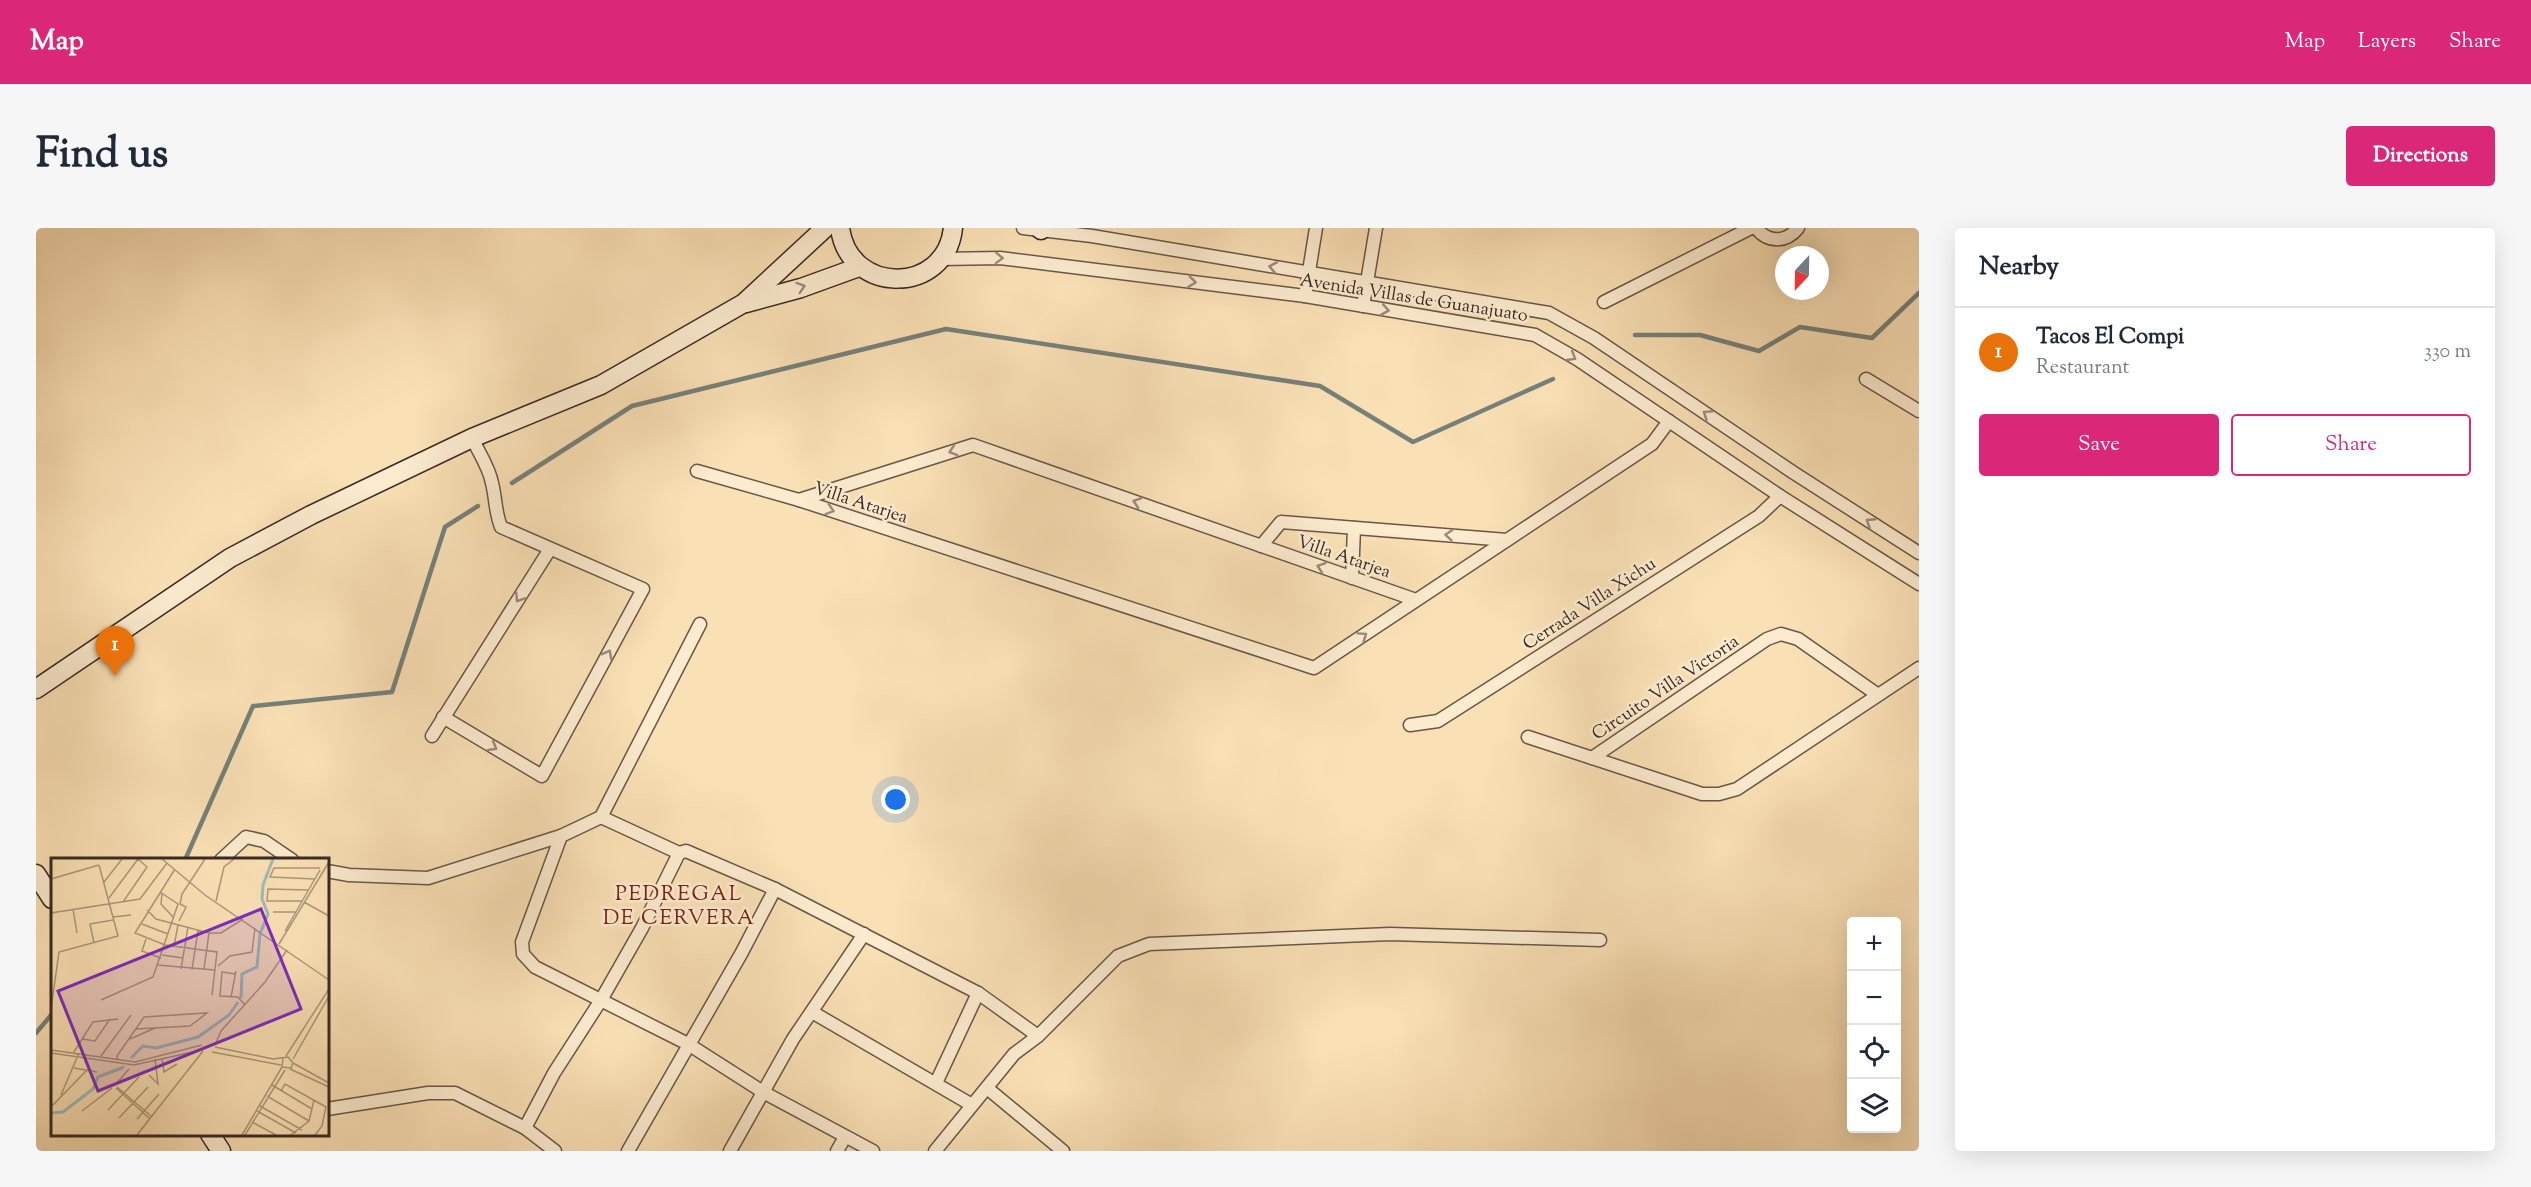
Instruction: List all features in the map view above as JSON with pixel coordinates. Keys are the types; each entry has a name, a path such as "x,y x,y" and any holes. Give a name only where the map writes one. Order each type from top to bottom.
{"street":[{"path":"36,689 230,558 311,515 472,438 601,385 744,303 825,228"},
{"path":"840,228 848,253 859,267 875,275 893,279 910,278 927,271 940,259 948,246 953,228"},
{"path":"1305,296 1307,272 1316,228"},
{"path":"1363,306 1376,228"},
{"path":"1604,303 1750,228"},
{"path":"1756,228 1761,235 1782,240 1792,235 1798,228"},
{"name":"Avenida Villas de Guanajuato","path":"1035,229 1092,236 1549,313 1594,338 1919,554"},
{"name":"Avenida Villas de Guanajuato","path":"940,259 1000,258 1305,296 1535,335 1577,359 1780,496 1919,584"},
{"path":"744,303 801,288 859,267"},
{"path":"1866,379 1919,411"},
{"name":"Villa Atarjea","path":"799,500 1314,668 1652,444 1669,421"},
{"path":"442,717 542,776 643,590 501,527 495,510 493,484 472,438"},
{"name":"Villa Atarjea","path":"799,500 973,445 1416,600"},
{"path":"697,471 799,500"},
{"name":"Cerrada Villa Xichu","path":"1410,724 1438,721 1759,516 1780,496"},
{"path":"1261,546 1281,522 1507,540"},
{"path":"1352,578 1354,528"},
{"path":"432,736 550,549"},
{"path":"328,871 349,875 428,878 561,836 601,817 700,624"},
{"name":"Circuito Villa Victoria","path":"1592,758 1767,639 1781,634 1798,639 1878,695"},
{"name":"Circuito Villa Victoria","path":"1592,758 1702,794 1719,794 1737,789 1919,668"},
{"path":"1528,737 1592,758"},
{"path":"601,817 679,853 686,851 774,889 864,934 978,993 1038,1036"},
{"path":"561,836 522,942 523,954 535,967 688,1044 763,1092 873,1151"},
{"path":"223,858 246,837 264,841 289,858"},
{"path":"525,1128 554,1073 601,1000 642,928 679,853"},
{"path":"36,874 51,897"},
{"path":"628,1151 741,954 774,889"},
{"path":"935,1151 1014,1054 1038,1036 1118,956 1149,944 1390,933 1600,940"},
{"path":"730,1151 794,1039 837,971 864,934"},
{"path":"936,1083 978,993"},
{"path":"812,1012 972,1105"},
{"path":"987,1088 1063,1151"},
{"path":"328,1109 428,1093 455,1093 525,1128 555,1151"},
{"path":"211,1136 221,1151"},
{"path":"837,1151 845,1137"}],"waterway":[{"path":"1635,335 1700,335 1759,351 1800,327 1872,338 1919,293"},
{"path":"512,483 632,406 946,329 1320,386 1413,442 1553,379"},
{"path":"186,858 253,706 392,692 445,527 478,506"},
{"path":"36,1033 51,1015"}],"place":[{"name":"Tacos El Compi","path":"115,676"}],"district":[{"name":"PEDREGAL DE CERVERA","path":"679,905"}]}
